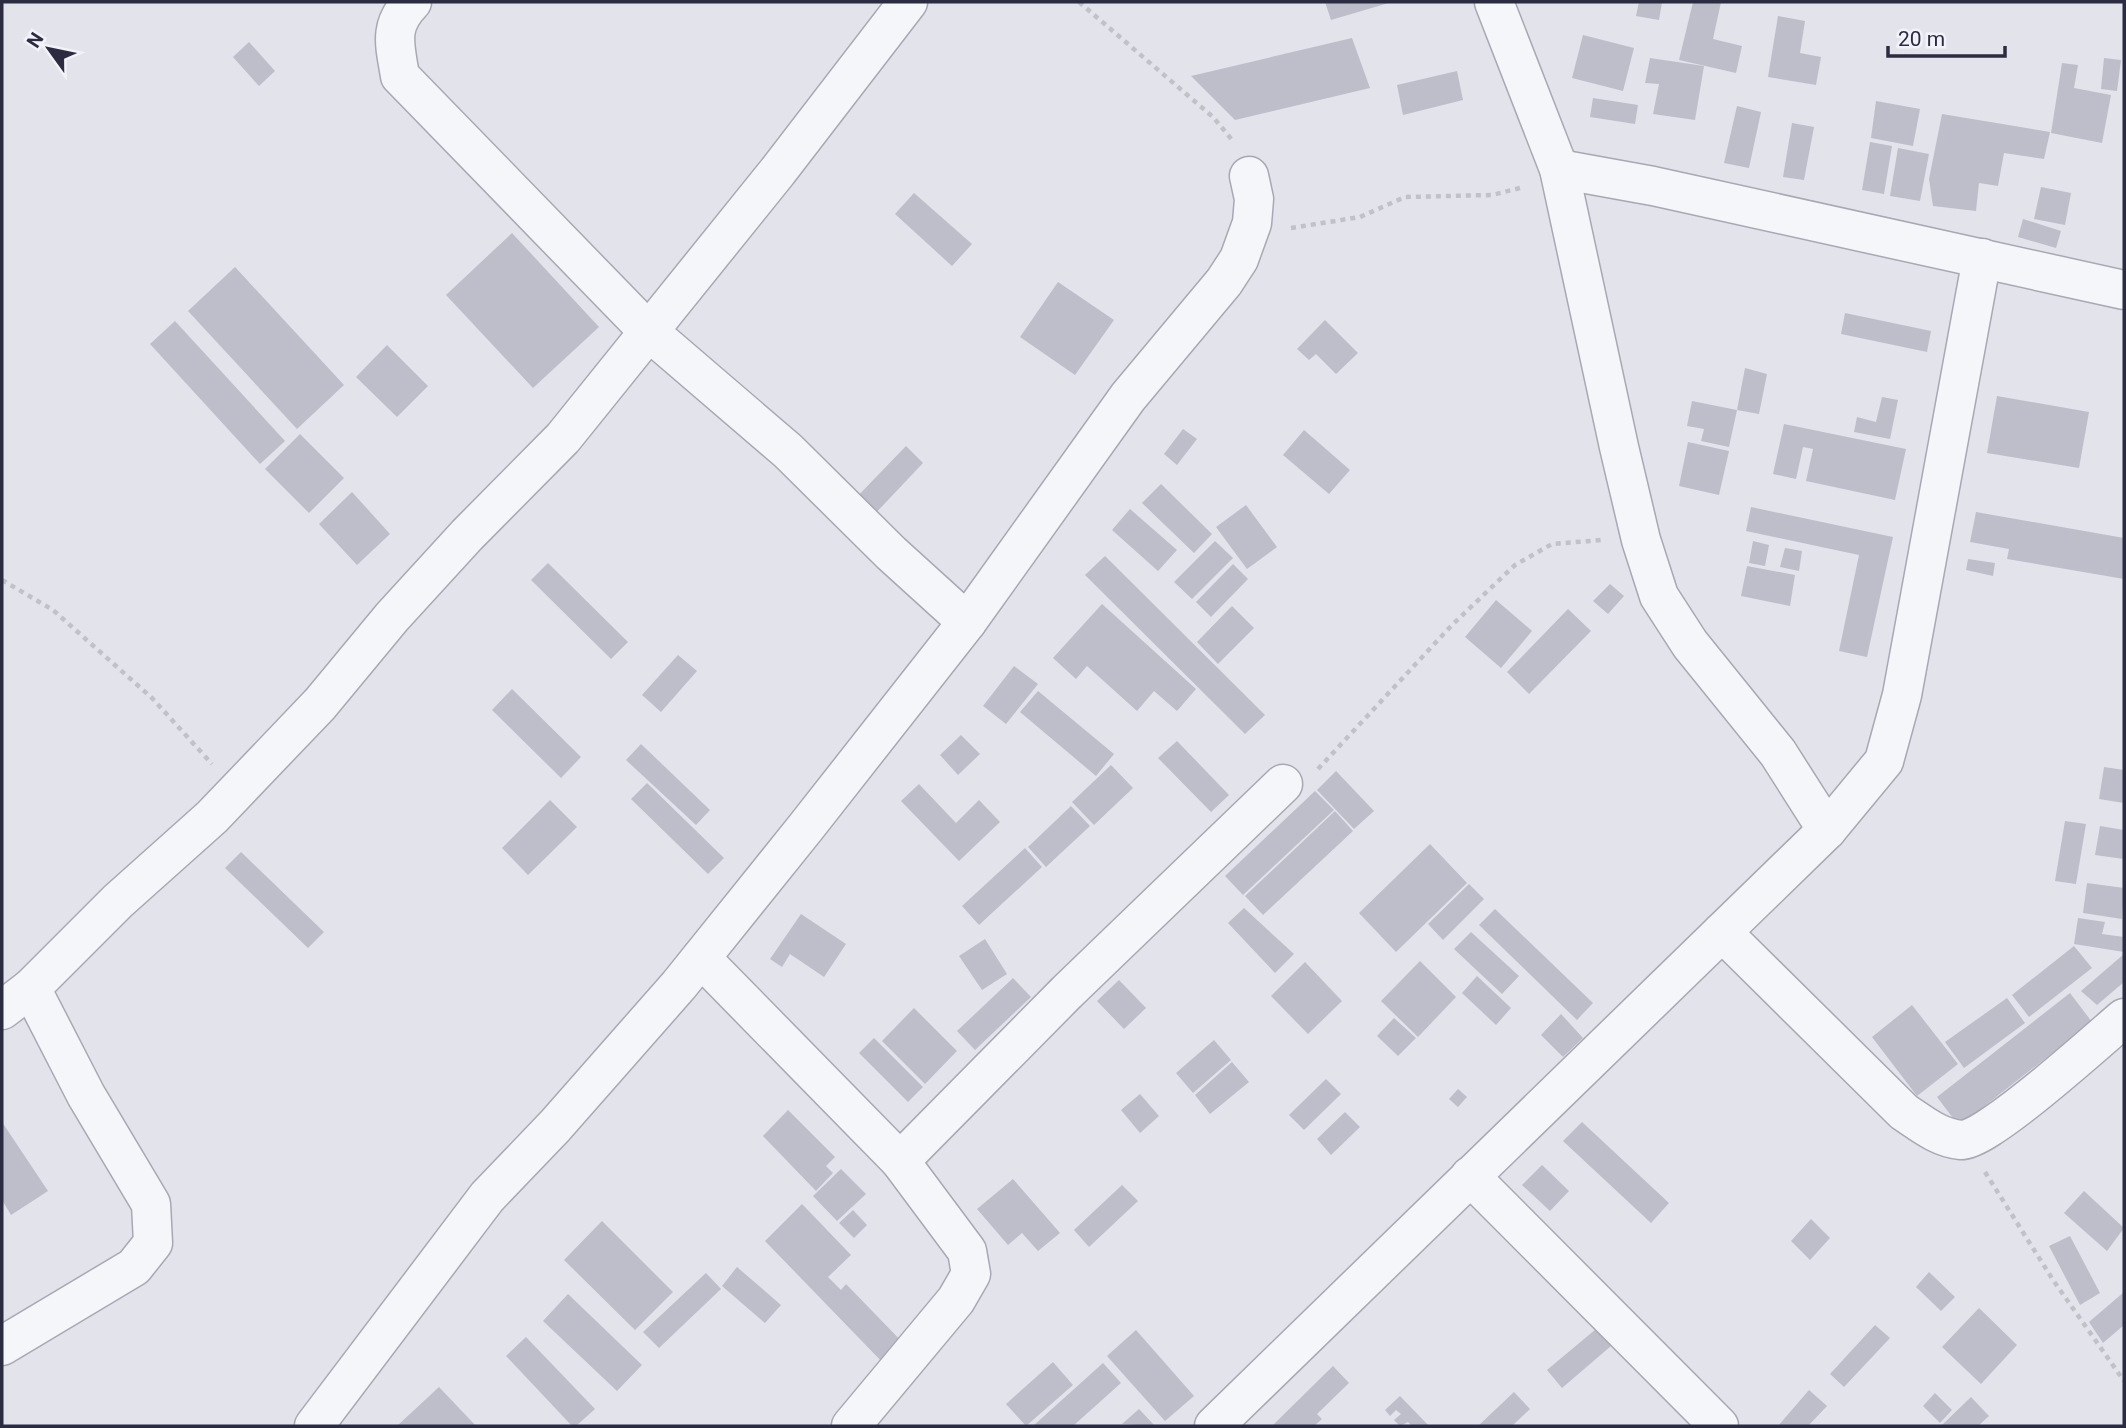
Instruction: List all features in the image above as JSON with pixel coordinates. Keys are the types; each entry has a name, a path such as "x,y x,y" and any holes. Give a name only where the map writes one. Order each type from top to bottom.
{"street":[{"path":"412,2 400,15 394,39 400,76 647,330 789,451 891,553 967,622"},
{"path":"2,1346 134,1267 153,1243 150,1204 86,1095 16,999 236,790 320,704 392,617 467,535 563,438 778,170 908,2"},
{"path":"1494,2 1559,169 1641,540 1659,596 1690,644 1778,753 1827,830"},
{"path":"1559,169 1653,186 2124,290"},
{"path":"314,1426 487,1197 555,1126 701,958 967,622 1128,397 1239,260 1252,223 1254,199 1249,176"},
{"path":"1214,1426 1827,830 1884,761 1902,695 1982,258"},
{"path":"900,1161 1067,992 1283,783"},
{"path":"1722,932 1904,1112 1936,1134 1964,1141 1993,1127 2124,1018"},
{"path":"701,958 900,1161 967,1251 971,1274 956,1300 851,1426"},
{"path":"1471,1176 1719,1426"}],"path":[{"path":"1079,2 1213,117 1238,147 1249,176"},
{"path":"1239,260 1285,229 1360,217 1405,197 1492,195 1536,184 1559,169"},
{"path":"1283,783 1315,772 1452,625 1515,565 1552,544 1641,540"},
{"path":"2,580 53,610 142,689 236,790"},
{"path":"1964,1141 2053,1280 2124,1381"}],"building":[{"path":"1325,2 1392,2 1331,20"},
{"path":"1639,2 1662,2 1659,20 1636,16"},
{"path":"1693,2 1721,2 1713,39 1742,46 1736,73 1679,60"},
{"path":"1778,16 1805,21 1800,53 1821,57 1816,85 1768,77"},
{"path":"1583,35 1634,48 1623,91 1572,78"},
{"path":"1352,38 1370,88 1235,120 1191,76"},
{"path":"249,42 275,71 259,86 233,57"},
{"path":"1650,58 1704,66 1695,120 1653,114 1659,84 1645,83"},
{"path":"2104,58 2121,60 2117,91 2101,89"},
{"path":"2062,63 2078,65 2074,88 2111,95 2102,143 2051,133"},
{"path":"1457,71 1463,100 1403,115 1397,85"},
{"path":"1593,98 1638,105 1635,124 1590,117"},
{"path":"1876,101 1920,109 1913,146 1871,138"},
{"path":"1737,106 1761,112 1749,168 1724,163"},
{"path":"1942,114 2050,132 2044,159 2004,153 1998,186 1979,183 1976,211 1933,206 1929,179"},
{"path":"1792,123 1814,127 1804,180 1783,177"},
{"path":"1870,142 1892,146 1884,194 1862,190"},
{"path":"1898,148 1929,154 1920,201 1890,196"},
{"path":"2041,187 2071,193 2065,225 2034,219"},
{"path":"914,193 972,244 952,266 895,214"},
{"path":"2023,219 2061,231 2056,248 2018,237"},
{"path":"512,233 599,327 533,388 446,295"},
{"path":"235,267 344,385 297,429 188,311"},
{"path":"1058,282 1114,320 1075,375 1020,337"},
{"path":"1845,313 1931,331 1927,352 1841,334"},
{"path":"1325,320 1358,353 1336,374 1316,354 1309,360 1297,349"},
{"path":"175,321 285,441 260,464 150,344"},
{"path":"387,345 428,386 397,417 356,377"},
{"path":"1745,368 1767,374 1759,414 1737,410"},
{"path":"1997,396 2089,412 2079,468 1987,453"},
{"path":"1882,397 1898,400 1890,439 1854,432 1857,417 1876,422"},
{"path":"1692,401 1737,410 1729,447 1701,441 1704,429 1687,426"},
{"path":"1784,424 1906,449 1895,500 1806,481 1813,449 1803,447 1796,479 1773,474"},
{"path":"1183,429 1197,439 1177,465 1164,454"},
{"path":"1304,430 1350,470 1329,494 1283,455"},
{"path":"300,434 344,478 309,513 265,469"},
{"path":"1688,442 1729,451 1719,495 1679,486"},
{"path":"906,446 923,463 871,518 853,501"},
{"path":"1161,484 1212,534 1194,553 1142,503"},
{"path":"352,492 390,534 357,565 319,524"},
{"path":"1246,505 1277,547 1247,569 1216,527"},
{"path":"1751,507 1893,537 1867,657 1839,651 1859,555 1746,531"},
{"path":"1130,509 1177,550 1158,571 1112,530"},
{"path":"1976,512 2124,538 2124,579 2007,559 2009,549 1970,542"},
{"path":"1215,541 1233,558 1192,599 1174,582"},
{"path":"1753,541 1769,545 1765,566 1749,563"},
{"path":"1785,548 1802,551 1799,571 1780,567"},
{"path":"1105,556 1265,715 1245,734 1085,575"},
{"path":"1968,559 1995,563 1993,576 1966,570"},
{"path":"548,563 628,642 611,659 531,580"},
{"path":"1233,564 1248,579 1211,617 1196,602"},
{"path":"1747,566 1795,575 1790,606 1741,596"},
{"path":"1610,584 1624,596 1608,614 1593,601"},
{"path":"1496,600 1532,631 1501,668 1465,637"},
{"path":"1102,604 1196,689 1177,711 1154,691 1137,711 1087,666 1076,679 1053,658"},
{"path":"1232,606 1254,628 1218,664 1197,642"},
{"path":"1568,609 1591,631 1529,694 1507,672"},
{"path":"678,655 697,671 661,712 642,695"},
{"path":"1014,666 1038,684 1006,724 983,706"},
{"path":"512,689 581,757 561,778 492,710"},
{"path":"1038,691 1114,754 1096,776 1020,712"},
{"path":"961,735 980,754 958,775 940,755"},
{"path":"1177,741 1229,795 1211,812 1158,758"},
{"path":"641,744 710,810 696,825 626,760"},
{"path":"1111,765 1133,788 1094,825 1072,802"},
{"path":"2104,767 2124,770 2124,803 2099,799"},
{"path":"1336,771 1374,811 1354,829 1317,790"},
{"path":"647,783 724,858 708,874 631,799"},
{"path":"919,784 956,823 979,800 1000,822 959,861 901,801"},
{"path":"1315,791 1334,810 1243,895 1225,876"},
{"path":"550,800 577,827 528,875 502,848"},
{"path":"1071,806 1090,826 1046,867 1028,847"},
{"path":"1335,811 1353,831 1263,915 1245,896"},
{"path":"2065,821 2086,824 2076,884 2055,881"},
{"path":"2100,826 2124,830 2124,859 2095,855"},
{"path":"1430,844 1467,883 1396,952 1359,913"},
{"path":"1025,848 1042,867 979,925 962,906"},
{"path":"241,852 324,932 308,948 225,868"},
{"path":"2087,883 2124,888 2122,919 2083,913"},
{"path":"1469,884 1484,899 1443,940 1428,924"},
{"path":"1244,908 1294,954 1275,973 1228,923"},
{"path":"1495,909 1593,1003 1577,1020 1479,925"},
{"path":"801,914 846,944 824,977 790,954 782,967 770,959"},
{"path":"2078,918 2105,922 2102,934 2124,937 2124,952 2074,944"},
{"path":"1471,932 1519,976 1502,994 1454,949"},
{"path":"985,939 1007,974 982,990 959,956"},
{"path":"2074,946 2092,968 2029,1017 2012,995"},
{"path":"2124,954 2124,982 2097,1005 2081,991"},
{"path":"1420,961 1456,997 1418,1037 1381,1001"},
{"path":"1305,962 1342,1001 1308,1034 1271,996"},
{"path":"1477,976 1511,1008 1496,1025 1462,993"},
{"path":"1013,978 1031,997 975,1050 957,1031"},
{"path":"1119,980 1146,1008 1124,1029 1097,1001"},
{"path":"2070,993 2092,1022 1959,1126 1937,1097"},
{"path":"2007,998 2025,1023 1964,1068 1945,1042"},
{"path":"1912,1005 1958,1064 1917,1096 1872,1037"},
{"path":"914,1008 957,1051 925,1084 882,1041"},
{"path":"1561,1014 1583,1038 1563,1057 1541,1035"},
{"path":"1394,1018 1416,1038 1398,1056 1377,1036"},
{"path":"874,1038 923,1087 908,1102 859,1053"},
{"path":"1214,1040 1231,1060 1193,1093 1176,1073"},
{"path":"1232,1062 1249,1082 1210,1114 1195,1095"},
{"path":"1326,1079 1341,1094 1304,1130 1289,1115"},
{"path":"1458,1089 1467,1097 1458,1107 1449,1099"},
{"path":"1140,1094 1159,1116 1140,1133 1121,1110"},
{"path":"788,1110 835,1157 826,1166 833,1173 816,1191 763,1136"},
{"path":"1345,1112 1360,1127 1331,1155 1317,1139"},
{"path":"2,1122 48,1191 11,1215 2,1200"},
{"path":"1582,1122 1669,1203 1651,1223 1563,1141"},
{"path":"1542,1165 1569,1191 1550,1211 1522,1185"},
{"path":"841,1169 866,1194 837,1221 813,1196"},
{"path":"1013,1179 1060,1233 1038,1251 1022,1233 1008,1245 977,1209"},
{"path":"1122,1185 1138,1201 1089,1247 1074,1230"},
{"path":"2084,1191 2124,1228 2107,1251 2064,1213"},
{"path":"802,1204 851,1255 828,1277 841,1290 846,1284 908,1348 887,1367 765,1241"},
{"path":"853,1210 867,1225 854,1238 839,1223"},
{"path":"1811,1219 1830,1238 1810,1260 1791,1241"},
{"path":"602,1221 673,1292 635,1330 564,1260"},
{"path":"2070,1236 2100,1293 2080,1305 2049,1246"},
{"path":"737,1267 781,1305 765,1323 722,1286"},
{"path":"1929,1272 1955,1297 1941,1311 1916,1287"},
{"path":"706,1273 721,1289 659,1348 643,1332"},
{"path":"2124,1292 2124,1325 2103,1343 2089,1322"},
{"path":"568,1294 642,1365 617,1391 543,1321"},
{"path":"1979,1308 2017,1345 1981,1384 1942,1347"},
{"path":"1875,1325 1890,1338 1844,1387 1830,1374"},
{"path":"1596,1329 1611,1346 1562,1388 1547,1370"},
{"path":"1136,1330 1194,1396 1165,1421 1107,1356"},
{"path":"526,1337 595,1409 576,1426 572,1426 506,1356"},
{"path":"1053,1362 1073,1385 1026,1426 1006,1404"},
{"path":"1103,1363 1121,1383 1073,1426 1033,1426"},
{"path":"1333,1366 1349,1383 1317,1414 1322,1419 1314,1426 1272,1426"},
{"path":"439,1387 476,1426 397,1426"},
{"path":"1809,1390 1827,1406 1808,1426 1778,1426"},
{"path":"1514,1392 1530,1409 1512,1426 1478,1426"},
{"path":"1935,1393 1952,1410 1940,1423 1923,1406"},
{"path":"1400,1396 1429,1426 1412,1426 1408,1422 1400,1426 1394,1420 1401,1414 1396,1410 1390,1416 1385,1410"},
{"path":"1971,1397 1989,1416 1978,1426 1941,1426"},
{"path":"1139,1409 1155,1426 1122,1424"}]}
